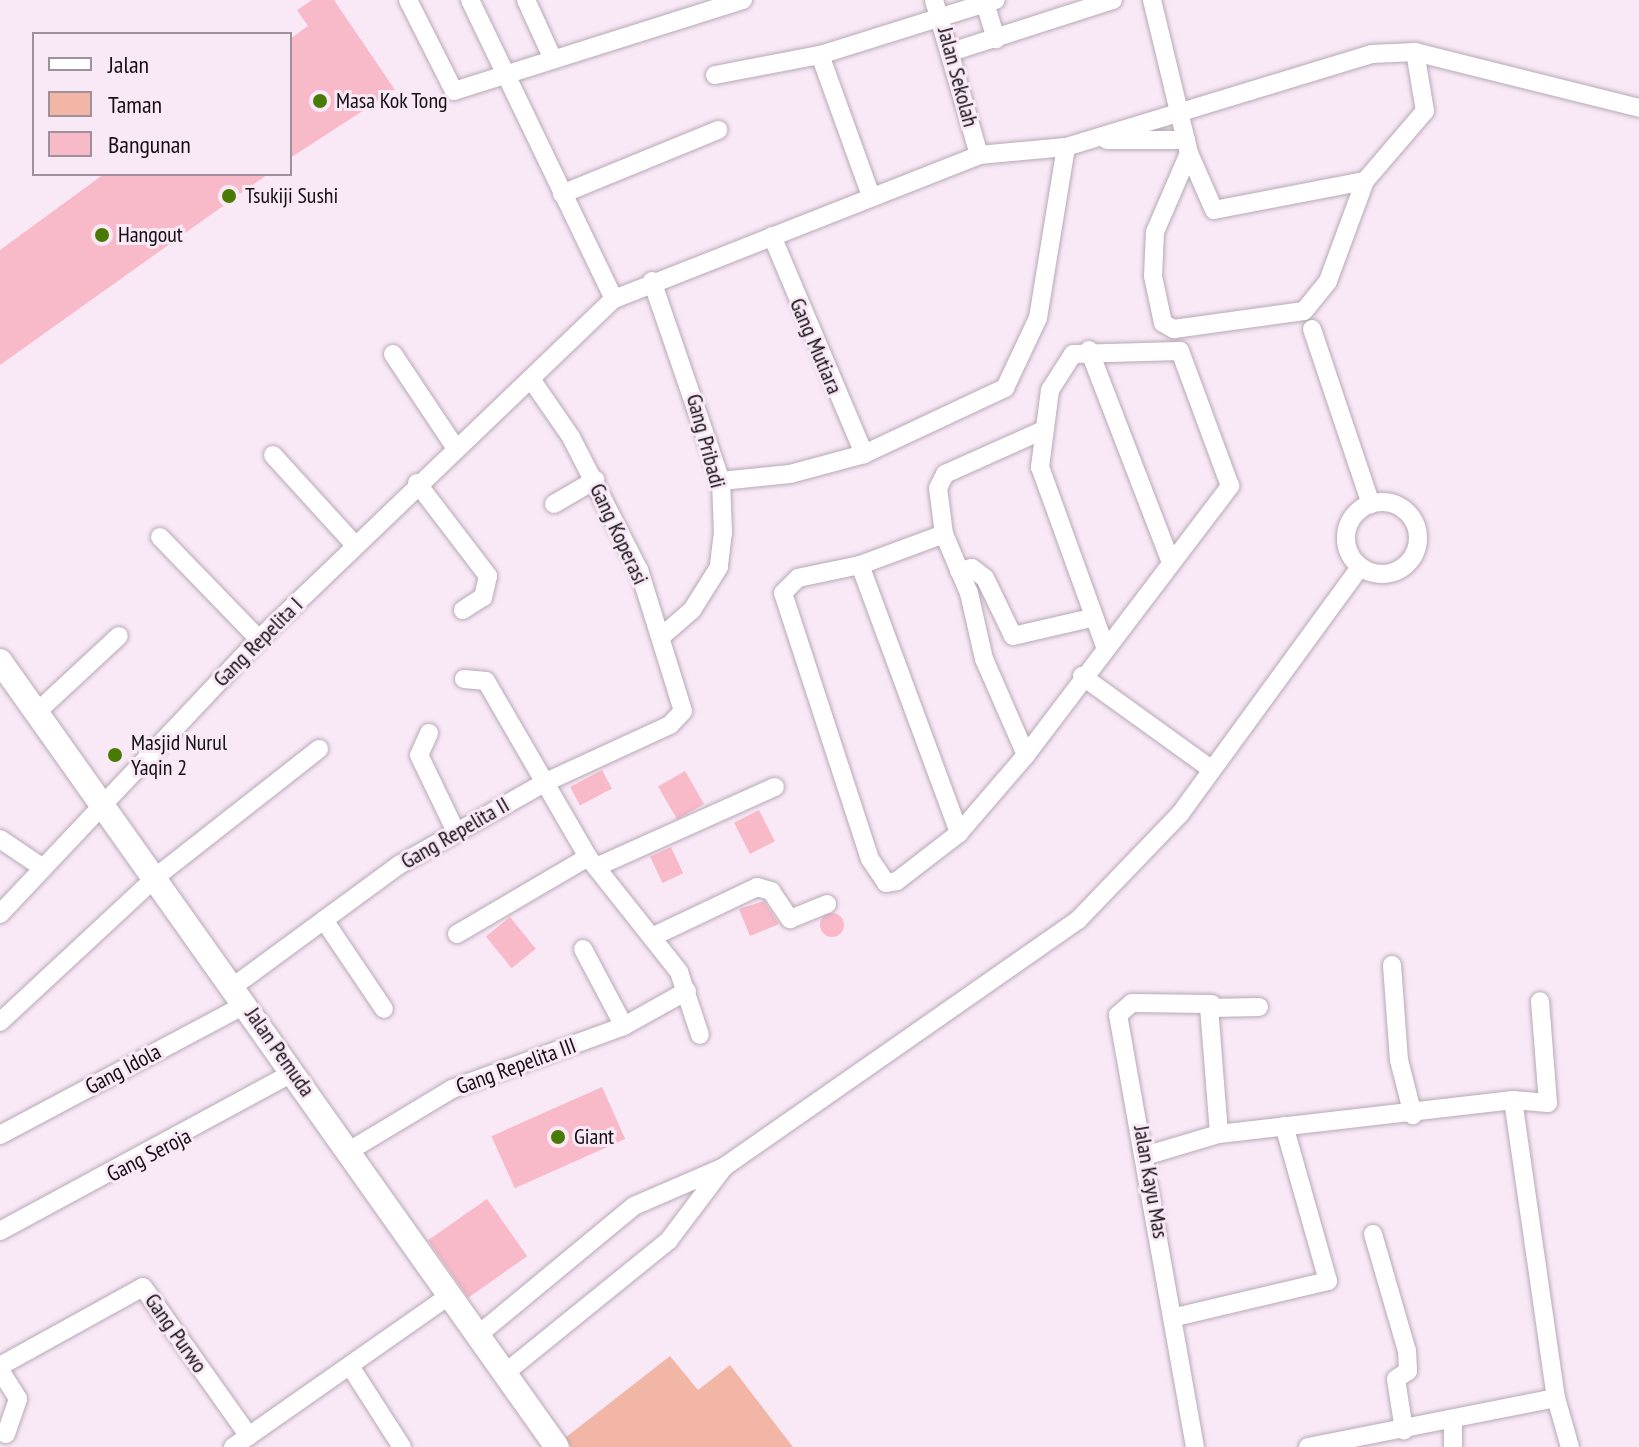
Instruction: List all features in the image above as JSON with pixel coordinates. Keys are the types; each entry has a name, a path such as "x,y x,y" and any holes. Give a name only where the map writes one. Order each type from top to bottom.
{"main road":[{"name":"Jalan Pemuda","path":"0,661 157,876 557,1447"}],"street":[{"path":"408,0 450,89 506,76 669,8 743,0"},
{"path":"470,0 614,299"},
{"path":"526,0 552,57"},
{"path":"951,52 1112,0"},
{"path":"1152,0 1176,110 1208,203 1220,211 1365,181"},
{"path":"715,75 820,55 938,8 991,2 996,39"},
{"name":"Jalan Sekolah","path":"938,8 979,155"},
{"path":"1187,147 1155,232 1153,276 1168,329 1304,311 1328,281 1365,181 1425,111 1415,52"},
{"path":"1092,140 1176,110 1372,54 1415,52 1639,108"},
{"path":"820,55 871,196"},
{"path":"562,194 718,130"},
{"path":"1092,140 1187,147"},
{"name":"Gang Repelita I","path":"0,914 259,639 417,483 614,299 652,281 979,155 1066,147 1092,140"},
{"path":"721,481 790,474 864,454 996,394 1012,378 1038,318 1066,147"},
{"name":"Gang Mutiara","path":"772,236 864,454"},
{"name":"Gang Pribadi","path":"652,281 721,481 719,567 692,610 662,636"},
{"path":"1312,329 1371,504"},
{"path":"1089,350 1170,560"},
{"path":"944,534 860,565 798,578 783,593 870,859 886,883 897,881 959,833 1026,755 1082,676 1105,647 1170,560 1230,486 1191,367 1180,351 1089,350 1065,359 1041,431 1040,467 1091,618 1105,647"},
{"path":"393,354 455,447"},
{"name":"Gang Koperasi","path":"531,379 595,480 662,636 682,701"},
{"path":"1026,755 984,659 959,571 944,534 938,488 945,474 1041,431"},
{"path":"273,455 355,545"},
{"path":"554,504 595,480"},
{"path":"417,483 488,576 483,597 463,610"},
{"path":"1371,504 1404,510 1415,523 1417,549 1393,573 1360,567 1349,554 1347,528 1371,504"},
{"path":"160,537 259,639"},
{"path":"860,565 959,833"},
{"path":"478,1335 634,1206 724,1167 1078,920 1137,865 1360,567"},
{"path":"959,571 972,568 985,578 1013,636 1091,618"},
{"path":"36,713 119,636"},
{"path":"1082,676 1211,769"},
{"path":"464,679 486,681 592,862 654,936 687,991 700,1035"},
{"name":"Gang Repelita II","path":"240,995 324,920 456,832 546,782 670,725 682,701"},
{"path":"429,733 419,755 456,832"},
{"path":"0,1022 157,876 319,749"},
{"path":"457,934 592,862 775,787"},
{"path":"0,839 43,868"},
{"path":"654,936 757,887 771,891 790,919 827,904"},
{"path":"324,920 384,1009"},
{"path":"583,949 624,1026"},
{"path":"1392,965 1399,1060 1413,1115"},
{"name":"Gang Repelita III","path":"349,1151 452,1089 624,1026 687,991"},
{"name":"Gang Idola","path":"0,1135 240,995"},
{"path":"1148,1155 1219,1134 1413,1115 1491,1098 1548,1103 1540,1001"},
{"name":"Jalan Kayu Mas","path":"1195,1447 1176,1317 1120,1010 1132,1003 1212,1004"},
{"path":"1219,1134 1212,1004 1259,1007"},
{"name":"Gang Seroja","path":"0,1231 294,1072"},
{"path":"1513,1100 1556,1398 1570,1447"},
{"path":"1176,1317 1328,1281 1284,1126"},
{"path":"505,1373 669,1240 724,1167"},
{"path":"1373,1234 1407,1351 1408,1371 1396,1379 1404,1430"},
{"name":"Gang Purwo","path":"0,1368 143,1287 249,1436"},
{"path":"233,1447 450,1295"},
{"path":"350,1366 402,1447"},
{"path":"0,1368 18,1399 6,1439"},
{"path":"1308,1447 1556,1398"},
{"path":"1453,1420 1453,1447"}],"green space":[{"path":"670,1356 698,1390 730,1365 793,1447 571,1447 565,1438"}],"building":[{"path":"312,0 334,0 395,90 292,157 292,38 308,26 297,10"},
{"path":"101,176 265,176 0,365 0,250"},
{"path":"602,770 612,789 580,805 570,787"},
{"path":"685,771 704,804 677,819 658,786"},
{"path":"759,810 775,841 750,854 734,823"},
{"path":"671,847 683,873 662,883 650,857"},
{"path":"764,901 779,924 750,936 739,909"},
{"path":"832,913 841,916 844,925 841,934 832,937 823,934 820,925 823,916"},
{"path":"510,917 536,949 512,968 486,937"},
{"name":"Giant","path":"602,1087 625,1139 515,1188 491,1136"},
{"path":"487,1199 527,1256 468,1298 428,1240"}],"place":[{"name":"Masa Kok Tong","path":"320,101"},
{"name":"Tsukiji Sushi","path":"229,196"},
{"name":"Hangout","path":"102,235"},
{"name":"Masjid Nurul Yaqin 2","path":"115,755"},
{"name":"Giant","path":"558,1137"}]}
